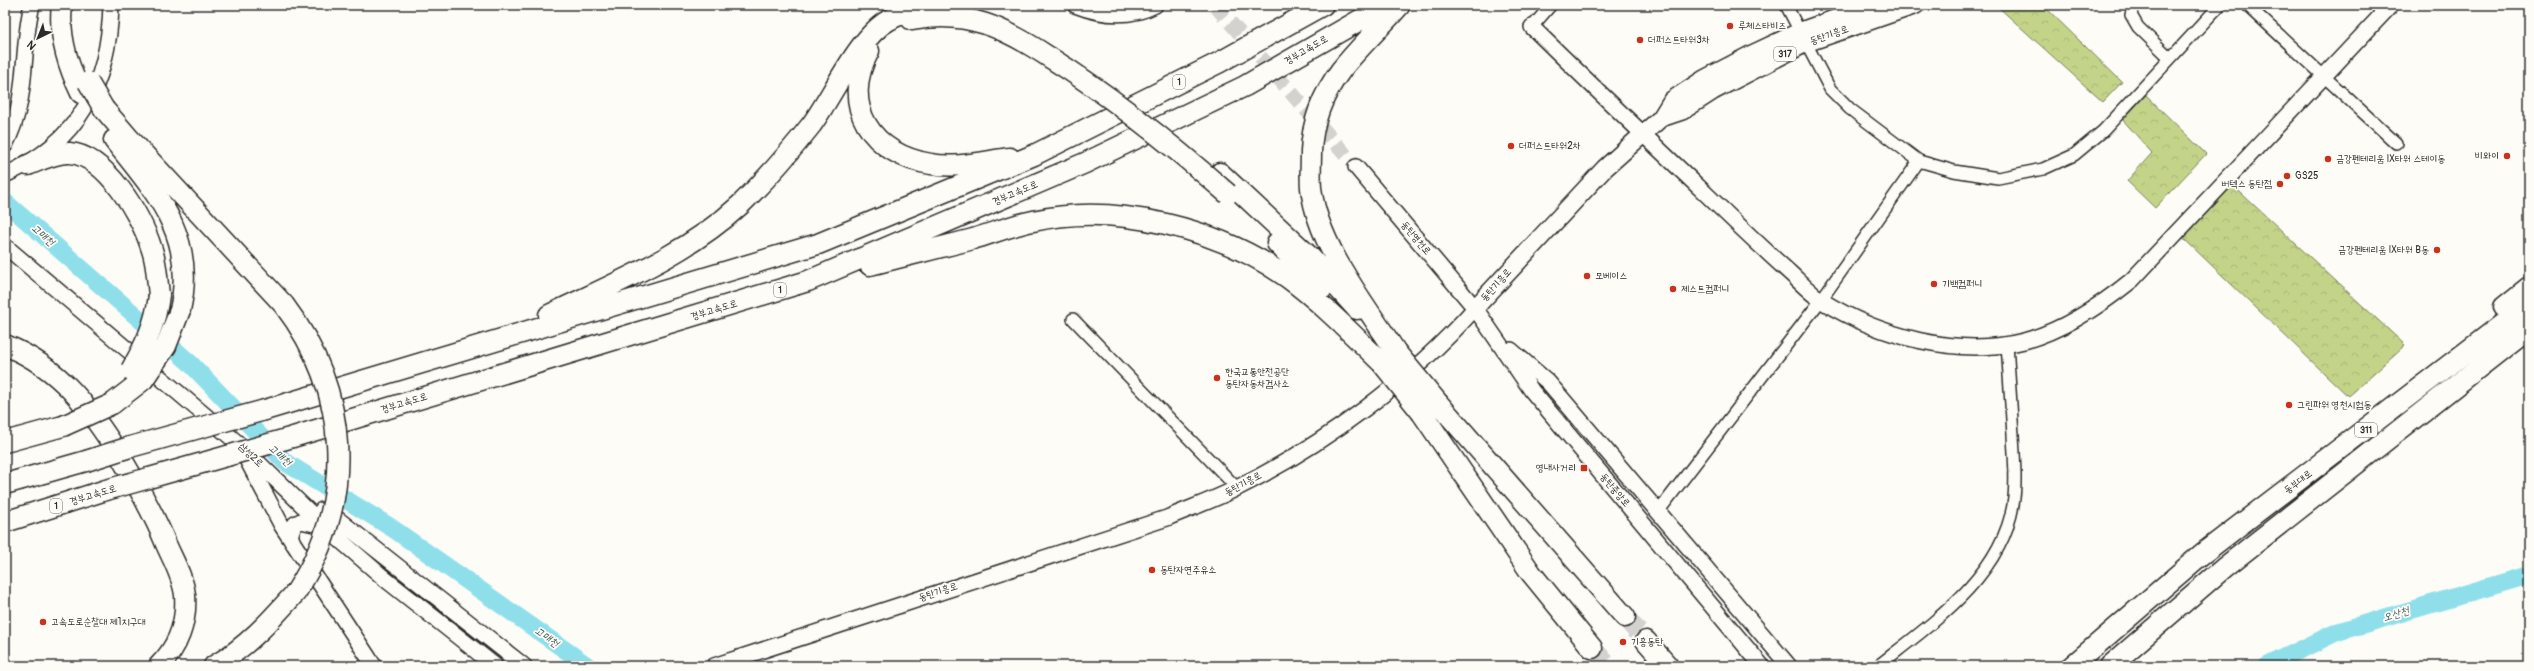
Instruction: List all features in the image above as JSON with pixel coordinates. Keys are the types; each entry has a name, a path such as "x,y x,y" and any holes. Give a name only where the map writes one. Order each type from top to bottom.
{"highway":[{"path":"5,442 61,424 109,400 166,346 180,310 184,292 184,266 180,241 171,217 101,114 67,58 61,27 62,5"},
{"path":"73,5 74,39 84,87"},
{"path":"496,341 656,263 703,236 739,205 790,151 812,123 870,37 888,20 928,5"},
{"path":"968,5 1003,16 1161,135 1228,194 1389,358"},
{"name":"1","path":"5,484 130,447 265,410 805,249 950,191 1034,155 1220,62 1323,5"},
{"name":"경부고속도로","path":"5,522 149,478 234,450 293,437 808,281 1084,163 1245,86 1386,5"},
{"path":"1389,358 1327,239 1314,202 1310,176 1315,119 1329,90 1341,70 1400,5"},
{"path":"1034,155 962,164 932,165 901,157 884,146 869,131 860,110 857,87 861,65 870,49 885,34 906,21 931,16 952,15 976,20 1053,53 1168,128 1220,173 1310,257 1431,409 1626,617"},
{"path":"101,114 128,137 284,305 308,339 319,361 326,382 338,440 338,469 330,518 315,561 296,592 267,626 246,644 214,666"},
{"path":"13,170 62,153 84,156 107,173 146,234 156,266 159,295 152,328 137,375"},
{"path":"808,281 973,239 1034,221 1090,214 1123,215 1198,234 1243,251 1288,278 1389,358"},
{"path":"2418,391 2453,348 2529,287"},
{"name":"동부대로","path":"2072,666 2202,554 2418,391 2529,304"},
{"name":"311","path":"2110,666 2225,567 2529,328"},
{"path":"2396,434 2461,391 2529,339"},
{"path":"5,344 27,354 55,374 93,414 154,514 180,575 185,594 184,619 177,641 159,666"},
{"path":"1431,409 1532,573 1592,648"},
{"path":"1646,641 1668,666"}],"main road":[{"name":"동탄기흥로","path":"1475,308 1605,168 1661,118 1682,111 1713,90 1803,37 1873,5"},
{"name":"동탄기흥로","path":"1803,37 1916,5"}],"street":[{"path":"5,145 17,113 24,85 32,5"},
{"path":"13,170 56,144 74,126 88,104 101,71 108,46 111,5"},
{"path":"1075,5 1090,11 1112,14 1135,13 1152,6"},
{"path":"1551,5 1532,27 1643,134 1820,300 1865,324 1913,340 1958,346 2007,344 2026,340 2062,326 2094,309 2132,280 2391,5"},
{"path":"1786,5 1830,89 1850,109 1919,161 1954,171 1998,178 2043,168 2074,155 2103,131 2220,5"},
{"path":"2134,5 2131,15 2138,27 2170,58"},
{"path":"2247,5 2396,143"},
{"path":"1658,512 1820,300 1919,161"},
{"name":"동탄영천로","path":"1356,167 1475,308"},
{"name":"삼성2로","path":"5,246 234,450 286,490 325,527 385,579 495,666"},
{"name":"동탄중앙로","path":"1475,308 1532,391 1762,666"},
{"name":"동탄기흥로","path":"714,666 1167,518 1237,488 1292,456 1366,408 1448,339 1475,308"},
{"path":"1073,319 1237,488"},
{"path":"1495,336 1548,382 1789,666"},
{"path":"1878,666 1924,630 1972,586 2000,543 2013,505 2015,470 2007,344"},
{"path":"234,450 265,496 294,546 374,666"},
{"path":"286,490 335,517 524,666"},
{"path":"294,546 290,535 295,524 301,520 325,527"}],"green space":[{"path":"1996,5 2047,5 2045,7 2122,82 2103,102"},
{"path":"2146,95 2206,154 2155,208 2127,181 2152,153 2123,120"},
{"path":"2228,181 2405,345 2348,396 2180,235"}],"waterway":[{"name":"고매천","path":"5,202 190,363 285,462 392,528 588,666"},
{"name":"오산천","path":"2267,666 2337,632 2529,575"}],"tunnel":[{"path":"1215,5 1356,167"},
{"path":"1625,617 1646,641"},
{"path":"1592,648 1608,666"}],"place":[{"name":"루체스타비즈","path":"1730,26"},
{"name":"더퍼스트타워3차","path":"1640,40"},
{"name":"더퍼스트타워2차","path":"1511,146"},
{"name":"비와이","path":"2507,156"},
{"name":"금강펜테리움 IX타워 스테이동","path":"2328,159"},
{"name":"GS25","path":"2287,176"},
{"name":"버텍스 동탄점","path":"2280,184"},
{"name":"금강펜테리움 IX타워 B동","path":"2437,250"},
{"name":"모베이스","path":"1587,276"},
{"name":"기백컴퍼니","path":"1934,284"},
{"name":"제스트컴퍼니","path":"1673,289"},
{"name":"한국교통안전공단 동탄자동차검사소","path":"1217,378"},
{"name":"그린파워 영천시험동","path":"2289,405"},
{"name":"영내사거리","path":"1584,468"},
{"name":"동탄자연주유소","path":"1152,570"},
{"name":"고속도로순찰대 제1지구대","path":"43,622"},
{"name":"기흥동탄","path":"1623,642"}]}
